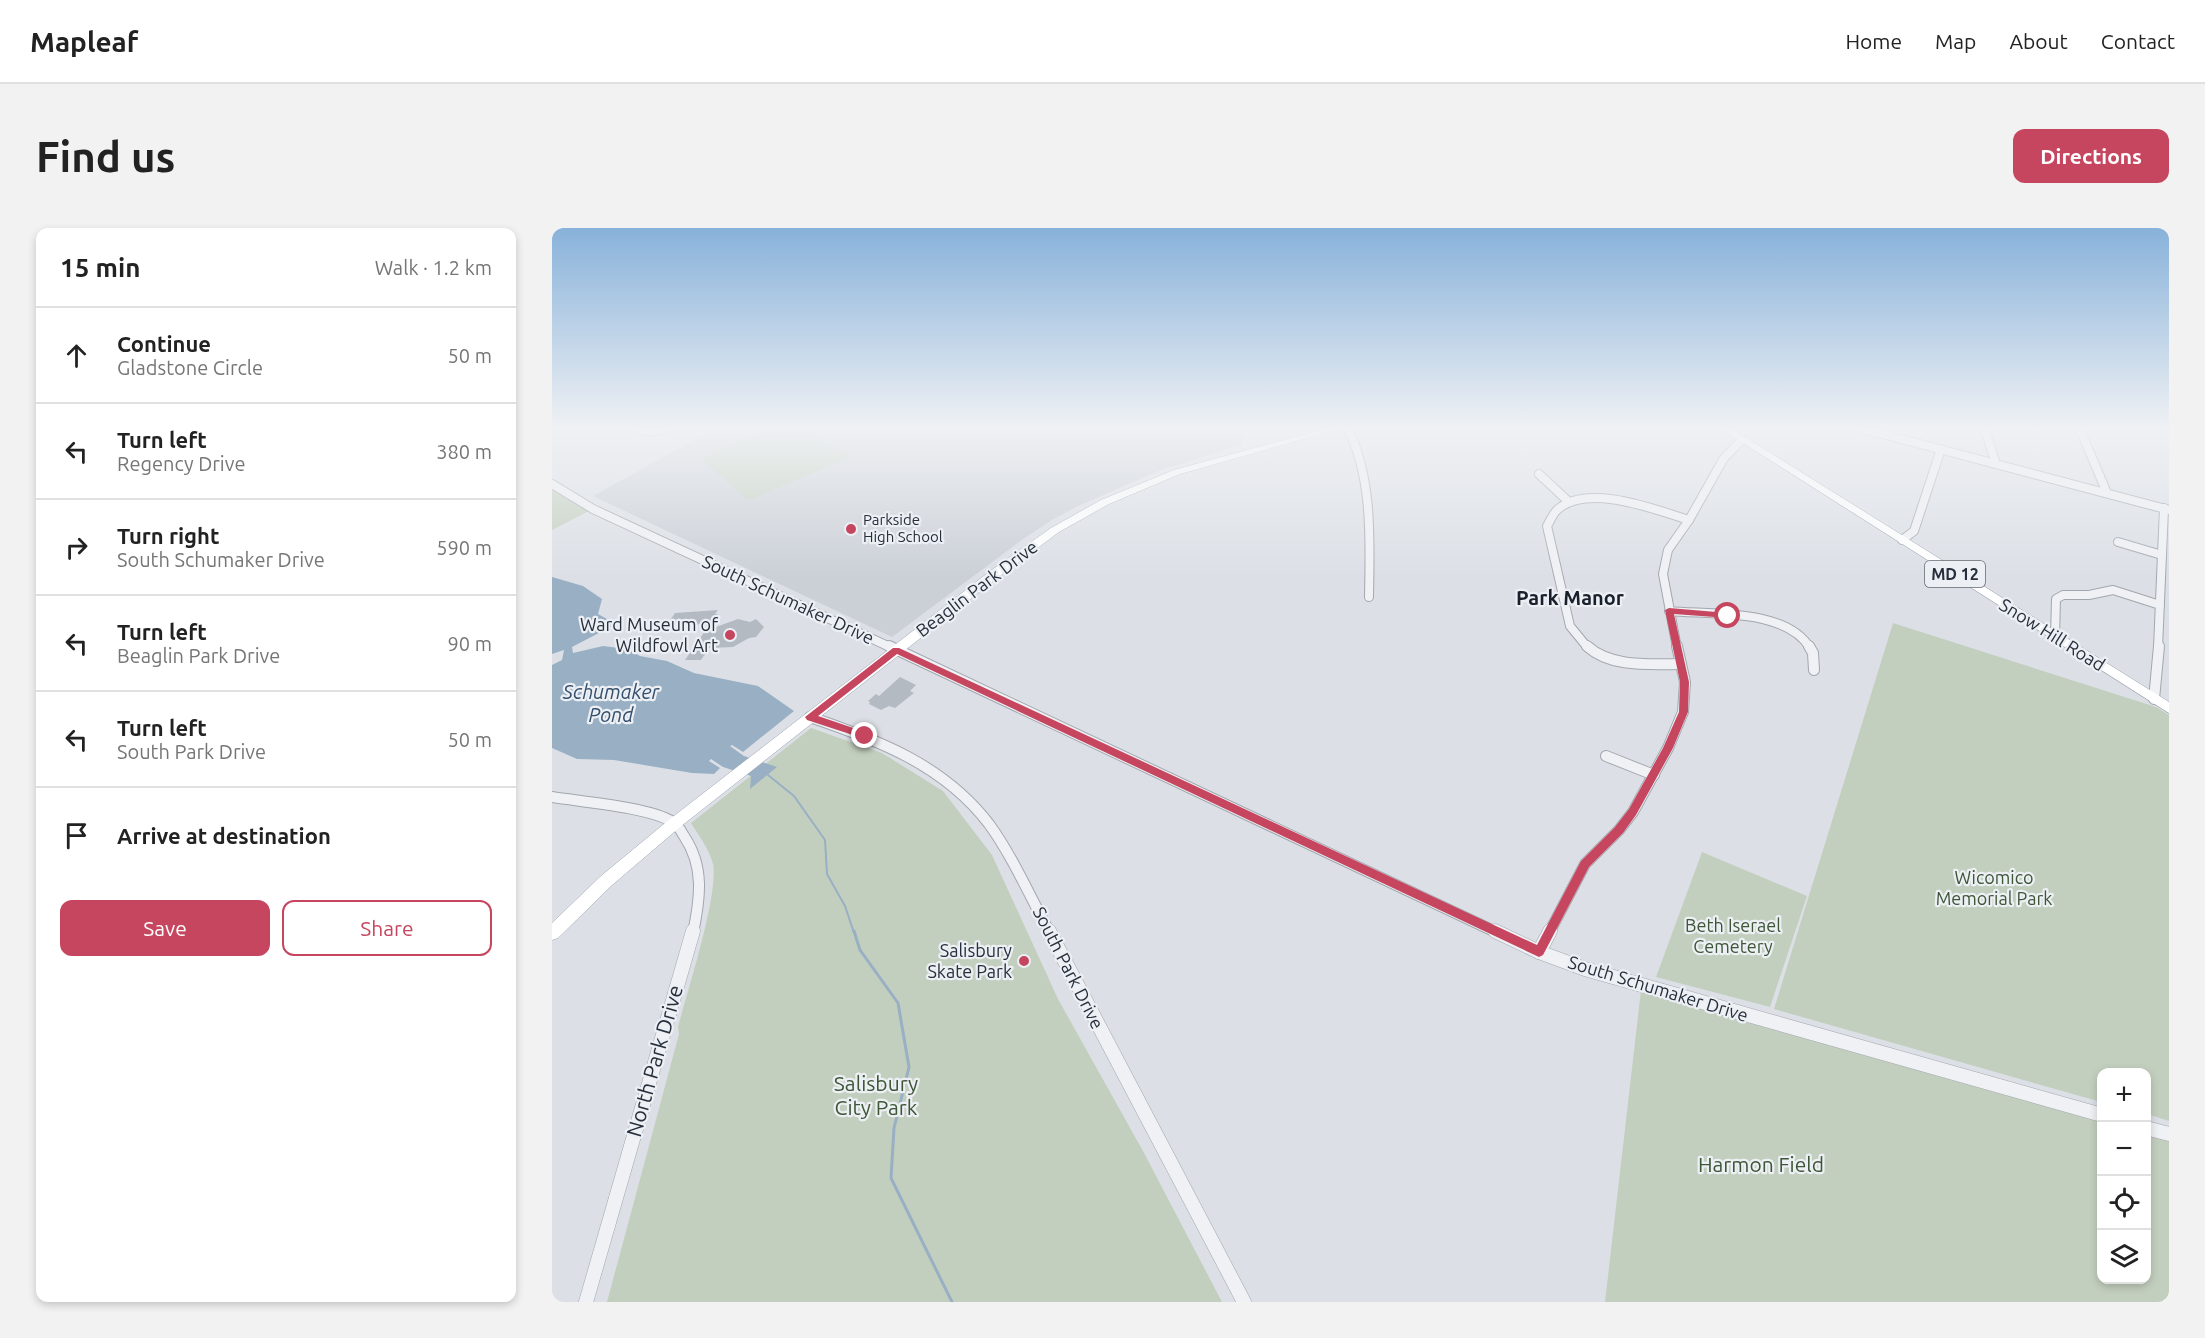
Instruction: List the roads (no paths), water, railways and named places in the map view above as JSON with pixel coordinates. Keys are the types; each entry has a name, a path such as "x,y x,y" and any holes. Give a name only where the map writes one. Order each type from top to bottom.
{"main road":[{"name":"Beaglin Park Drive","path":"552,933 606,881 675,823 1021,554 1093,508 1163,477"},
{"name":"Snow Hill Road","path":"1801,477 2169,708"}],"street":[{"path":"1362,477 1368,544 1369,597"},
{"path":"1542,477 1569,502"},
{"path":"1539,952 1585,864 1619,830 1633,812 1654,775 1683,712 1685,682 1669,610 1663,574 1664,562 1668,550 1689,520 1713,477"},
{"path":"1902,540 1914,531 1932,477"},
{"path":"2046,477 2166,509 2157,685 2154,699"},
{"path":"2100,477 2107,493"},
{"name":"South Schumaker Drive","path":"552,484 592,509 1539,952 1585,969 2097,1114"},
{"path":"1681,664 1634,664 1608,659 1576,638 1570,626 1547,526 1554,513 1578,498 1608,498 1689,520"},
{"path":"2118,542 2162,555"},
{"path":"2055,637 2056,599 2063,595 2089,595 2114,590 2160,605"},
{"path":"1669,610 1757,618 1784,625 1802,636 1812,649 1814,670"},
{"name":"South Park Drive","path":"810,717 881,741 933,768 962,792 988,823 1008,854 1244,1302"},
{"path":"1606,756 1654,775"},
{"path":"552,797 653,814 675,823"},
{"name":"North Park Drive","path":"586,1302 698,912 701,888 699,864 686,836 675,823"},
{"path":"2151,1129 2169,1134"}],"water":[{"name":"Schumaker Pond","path":"552,577 583,586 602,599 598,614 616,624 572,647 573,653 603,646 627,649 640,656 667,661 694,673 758,686 794,711 743,752 730,746 744,756 777,767 750,789 751,776 723,767 711,759 709,761 720,768 714,774 692,773 614,760 577,759 552,748 552,665 562,660 564,650 552,654"}],"waterway":[{"path":"768,775 794,796 825,840 827,874 845,906 854,933"},
{"path":"854,931 860,950 898,1003 909,1067 894,1128 891,1178 952,1302"}],"place":[{"name":"Parkside High School","path":"851,529"},
{"name":"Ward Museum of Wildfowl Art","path":"730,635"},
{"name":"Salisbury Skate Park","path":"1024,961"}],"district":[{"name":"Park Manor","path":"1570,598"}],"park label":[{"name":"Wicomico Memorial Park","path":"1994,888"},
{"name":"Beth Iserael Cemetery","path":"1733,936"},
{"name":"Salisbury City Park","path":"876,1096"},
{"name":"Harmon Field","path":"1761,1165"}]}
